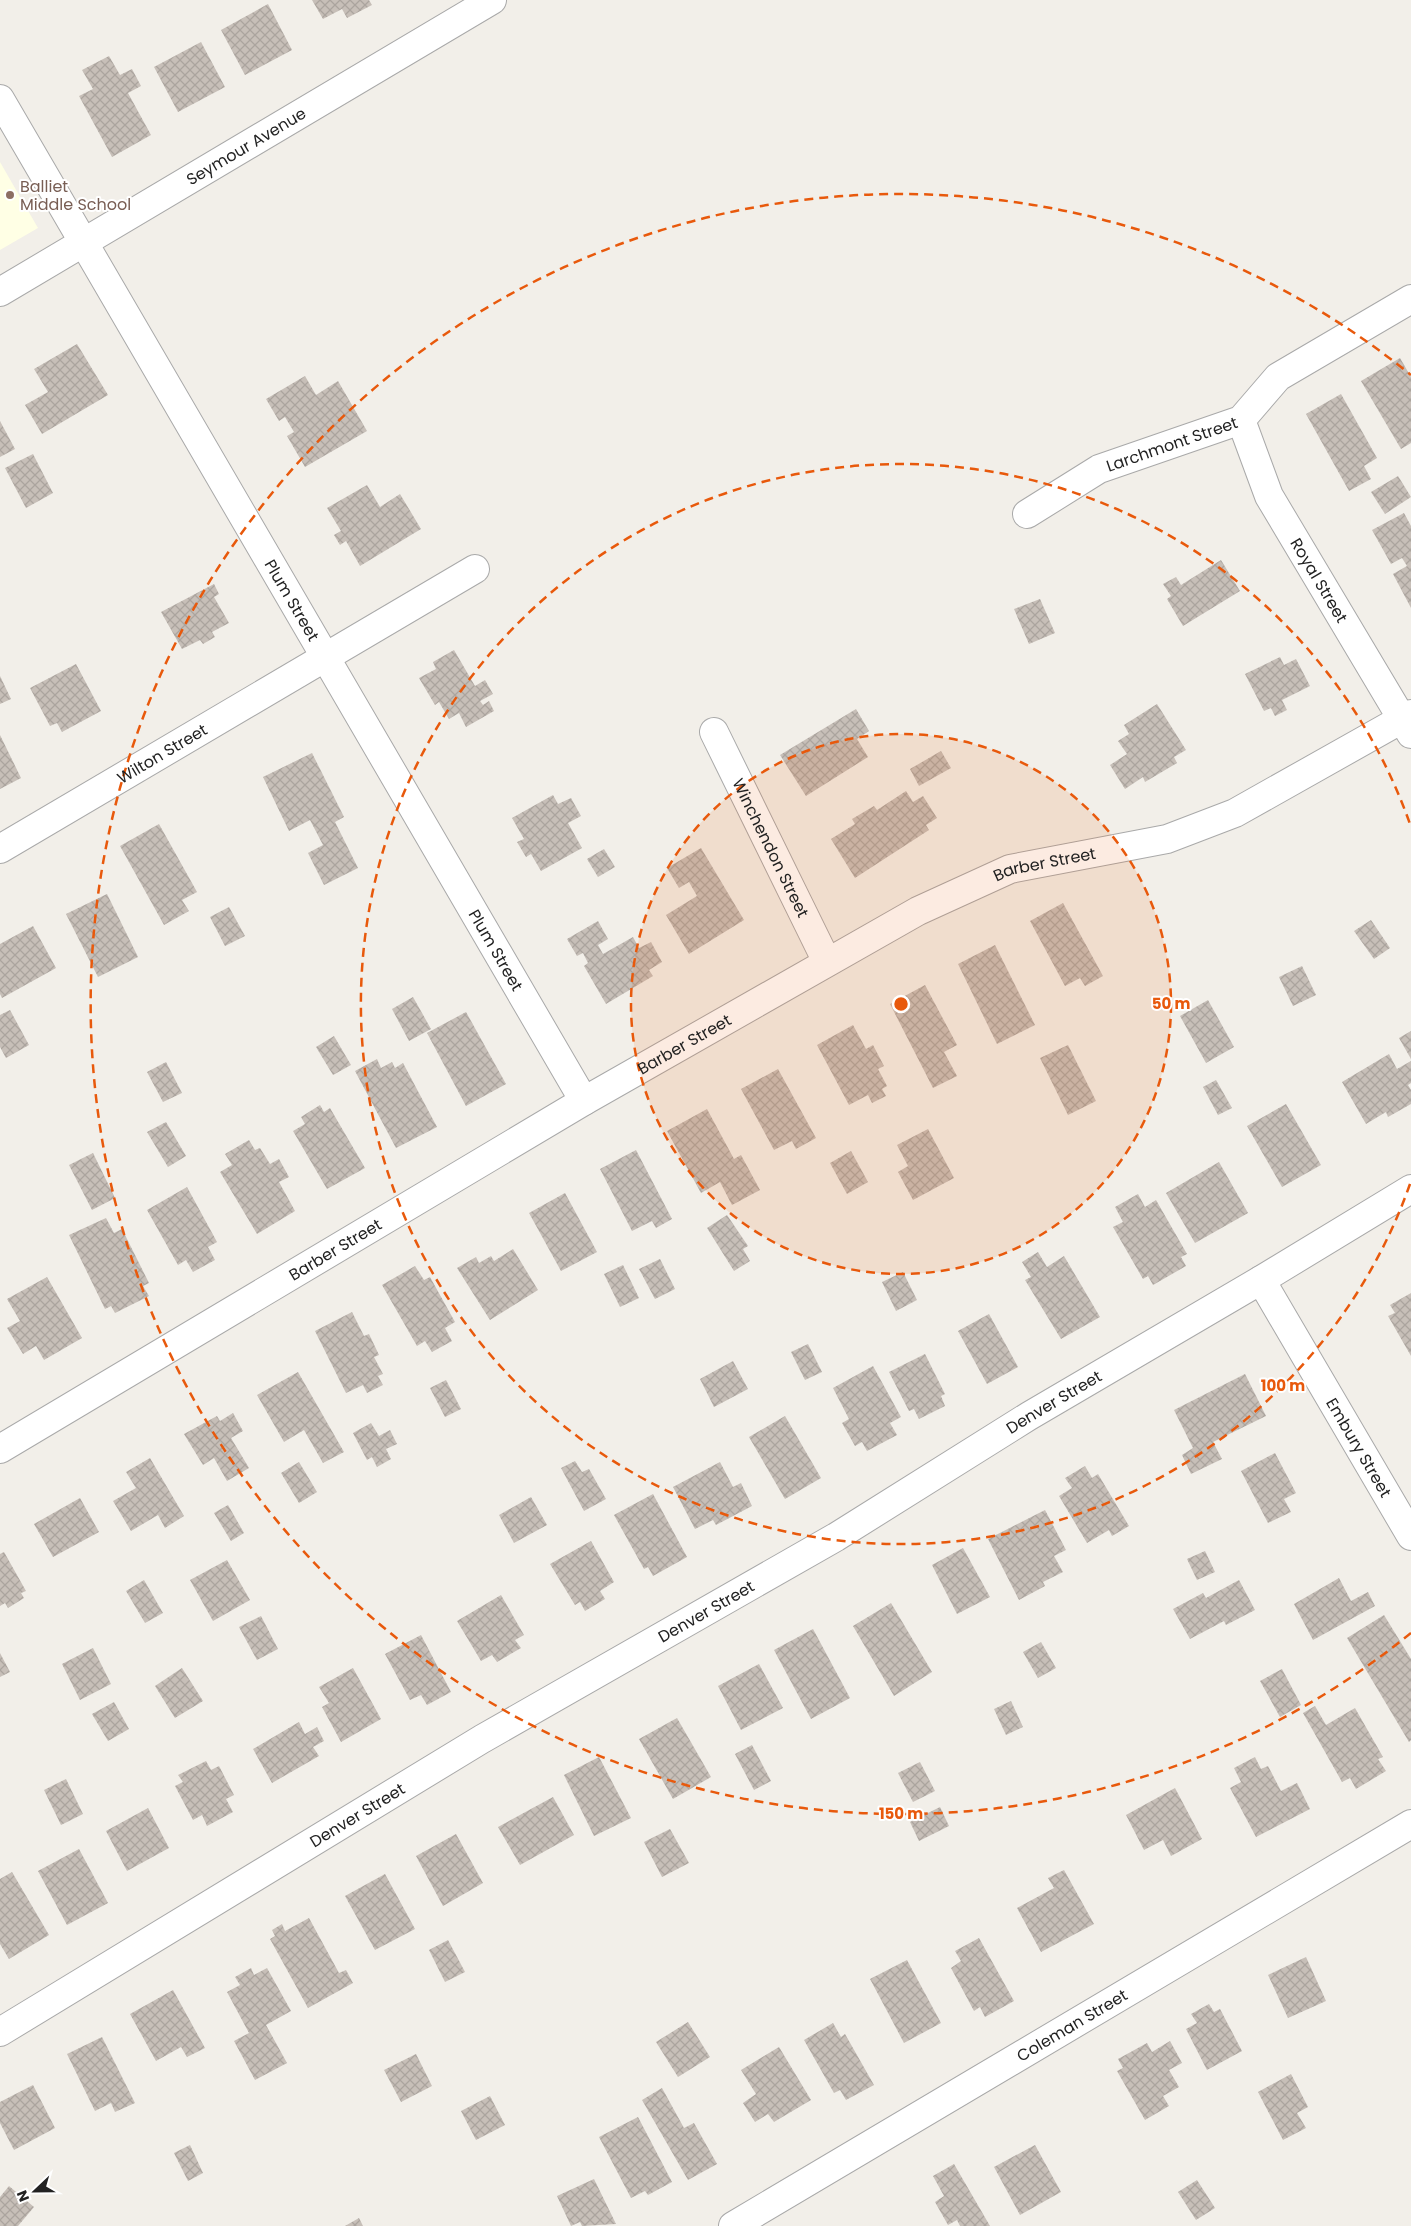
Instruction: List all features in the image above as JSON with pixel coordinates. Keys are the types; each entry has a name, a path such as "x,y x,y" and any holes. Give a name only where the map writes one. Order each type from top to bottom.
{"street":[{"name":"Seymour Avenue","path":"0,292 492,0"},
{"name":"Plum Street","path":"0,100 584,1101"},
{"name":"Larchmont Street","path":"1027,514 1099,469 1240,420 1278,377 1411,300"},
{"name":"Royal Street","path":"1240,420 1269,496 1408,723"},
{"name":"Wilton Street","path":"0,850 475,569"},
{"name":"Barber Street","path":"0,1449 584,1101 918,911 1010,869 1167,839 1235,813 1408,723"},
{"name":"Winchendon Street","path":"714,732 827,962"},
{"name":"Denver Street","path":"0,2032 482,1739 836,1537 1029,1416 1261,1280 1411,1189"},
{"name":"Embury Street","path":"1261,1280 1411,1536"},
{"name":"Coleman Street","path":"733,2226 1411,1824"}],"shaded area":[{"name":"Balliet Middle School","path":"0,162 38,228 0,250"}],"building":[{"path":"312,0 369,0 372,5 347,18 342,9 323,19"},
{"path":"268,4 292,50 245,75 221,30"},
{"path":"201,42 225,87 178,112 154,67"},
{"path":"109,56 120,75 132,69 141,86 128,93 151,135 112,157 79,96 93,89 82,70"},
{"path":"77,344 108,395 42,434 25,405 48,392 34,369"},
{"path":"1400,358 1411,377 1411,443 1401,449 1361,381"},
{"path":"305,376 316,395 338,381 367,431 305,467 287,436 294,432 285,417 279,421 266,399"},
{"path":"1341,394 1377,458 1364,466 1371,479 1349,491 1306,414"},
{"path":"0,421 15,449 0,457"},
{"path":"33,454 53,493 26,508 5,468"},
{"path":"1398,476 1411,497 1385,514 1371,492"},
{"path":"367,485 380,507 400,494 421,529 360,566 346,541 340,545 334,535 341,531 327,508"},
{"path":"1404,513 1411,526 1411,608 1393,574 1407,566 1402,558 1391,564 1372,530"},
{"path":"1221,560 1240,591 1183,626 1167,599 1171,596 1163,584 1176,577 1181,585"},
{"path":"214,584 219,594 214,597 229,623 212,632 215,637 203,644 200,640 182,649 161,612"},
{"path":"1040,599 1055,633 1029,644 1014,609"},
{"path":"454,650 475,686 485,680 493,694 480,701 483,705 489,701 494,711 466,727 459,713 449,719 439,702 435,705 419,678 436,669 433,662"},
{"path":"1280,657 1284,665 1296,659 1310,686 1282,700 1287,710 1275,716 1271,708 1264,711 1245,674"},
{"path":"76,664 101,711 62,732 57,723 50,726 30,688"},
{"path":"0,676 11,699 0,704"},
{"path":"1157,704 1186,750 1174,757 1177,763 1145,782 1143,777 1125,789 1110,765 1127,754 1118,741 1129,734 1124,725"},
{"path":"856,709 869,731 857,739 868,757 806,796 780,755"},
{"path":"0,735 21,778 0,789"},
{"path":"941,751 951,768 919,786 910,769"},
{"path":"312,753 344,817 335,822 358,868 324,885 308,853 323,845 310,820 289,831 263,777"},
{"path":"906,791 913,802 923,796 937,818 926,825 929,830 855,878 831,839 855,824 852,819 874,806 877,810"},
{"path":"553,795 558,804 571,798 581,816 568,823 582,848 541,871 531,854 526,857 517,842 524,839 512,818"},
{"path":"159,824 197,892 182,900 189,911 164,925 120,846"},
{"path":"701,848 744,920 689,954 666,915 697,896 689,882 679,888 667,868"},
{"path":"604,849 615,867 598,877 587,859"},
{"path":"107,894 138,957 98,977 66,914"},
{"path":"1063,903 1103,976 1085,986 1080,978 1065,986 1030,921"},
{"path":"229,907 245,936 225,946 210,917"},
{"path":"1371,920 1390,948 1374,959 1354,931"},
{"path":"598,921 608,939 598,945 603,954 633,937 639,948 651,942 662,962 649,970 653,976 606,1004 584,966 588,963 583,953 577,956 567,939"},
{"path":"33,926 56,968 2,998 0,994 0,944"},
{"path":"995,945 1035,1025 997,1044 958,964"},
{"path":"1302,966 1316,995 1293,1006 1279,977"},
{"path":"925,985 957,1045 944,1052 957,1076 933,1088 890,1004"},
{"path":"413,997 431,1029 409,1041 392,1009"},
{"path":"1208,1000 1234,1047 1206,1063 1180,1016"},
{"path":"10,1010 29,1045 6,1058 0,1047 0,1015"},
{"path":"466,1012 506,1084 466,1106 427,1033"},
{"path":"853,1025 866,1049 873,1045 884,1066 878,1069 887,1086 882,1089 886,1096 872,1103 868,1095 849,1105 817,1045"},
{"path":"1411,1031 1411,1059 1399,1038"},
{"path":"334,1036 351,1065 333,1075 316,1047"},
{"path":"1068,1045 1096,1101 1068,1115 1040,1058"},
{"path":"1389,1054 1397,1069 1411,1061 1411,1083 1408,1085 1411,1090 1411,1104 1388,1117 1386,1112 1366,1124 1342,1082"},
{"path":"377,1059 381,1068 392,1062 395,1068 403,1063 437,1127 396,1148 355,1071"},
{"path":"166,1062 182,1093 163,1102 147,1072"},
{"path":"778,1069 816,1138 796,1149 792,1141 774,1150 741,1089"},
{"path":"1216,1080 1232,1108 1218,1115 1203,1087"},
{"path":"1286,1104 1321,1165 1282,1187 1247,1126"},
{"path":"320,1105 324,1112 330,1108 365,1168 327,1189 293,1131 305,1124 301,1117"},
{"path":"707,1109 734,1159 741,1155 760,1190 732,1205 720,1182 701,1193 667,1131"},
{"path":"166,1122 186,1156 168,1167 147,1132"},
{"path":"928,1129 954,1178 913,1200 898,1172 908,1166 897,1145"},
{"path":"249,1140 255,1150 260,1148 270,1164 279,1159 289,1177 279,1182 295,1211 257,1234 220,1172 232,1165 225,1154"},
{"path":"636,1150 672,1219 656,1228 652,1221 632,1231 600,1169"},
{"path":"851,1151 868,1182 847,1194 830,1163"},
{"path":"93,1153 115,1198 92,1210 69,1165"},
{"path":"1219,1162 1248,1213 1195,1243 1166,1193"},
{"path":"187,1187 217,1242 208,1247 215,1260 193,1272 186,1260 178,1265 147,1210"},
{"path":"565,1193 597,1252 561,1271 529,1213"},
{"path":"1138,1194 1145,1207 1156,1200 1187,1254 1181,1257 1186,1266 1153,1285 1148,1276 1143,1279 1113,1227 1123,1222 1115,1207"},
{"path":"727,1215 748,1246 743,1249 750,1261 734,1271 707,1228"},
{"path":"106,1218 114,1233 122,1229 149,1283 143,1286 149,1296 115,1313 111,1306 105,1309 69,1235"},
{"path":"513,1249 538,1290 490,1320 457,1268 476,1257 479,1263 491,1256 494,1261"},
{"path":"1038,1252 1047,1267 1064,1256 1100,1317 1061,1339 1025,1280 1031,1277 1022,1262"},
{"path":"660,1259 675,1289 655,1299 639,1269"},
{"path":"623,1265 639,1298 620,1307 604,1274"},
{"path":"415,1266 424,1280 430,1277 455,1322 445,1328 452,1341 432,1352 425,1341 417,1346 382,1285"},
{"path":"903,1272 917,1300 896,1311 882,1282"},
{"path":"47,1277 82,1338 44,1360 36,1346 23,1354 7,1328 20,1321 7,1299"},
{"path":"1411,1293 1411,1356 1388,1316 1395,1313 1390,1305"},
{"path":"352,1312 364,1336 369,1334 379,1355 374,1357 383,1374 378,1376 383,1385 367,1393 363,1385 346,1393 315,1331"},
{"path":"989,1314 1018,1367 987,1384 958,1331"},
{"path":"808,1344 822,1372 805,1380 791,1352"},
{"path":"925,1354 945,1394 941,1396 945,1406 919,1419 914,1409 909,1411 889,1372"},
{"path":"733,1361 748,1389 714,1407 700,1379"},
{"path":"873,1366 901,1417 890,1423 897,1435 867,1451 862,1442 855,1446 842,1423 849,1419 833,1388"},
{"path":"298,1372 344,1452 323,1463 304,1430 284,1442 257,1395"},
{"path":"1245,1374 1266,1416 1213,1442 1222,1459 1191,1474 1182,1455 1193,1448 1174,1410"},
{"path":"446,1380 461,1409 445,1417 430,1388"},
{"path":"233,1413 243,1431 231,1438 249,1468 227,1481 214,1458 203,1465 184,1434 217,1416 220,1421"},
{"path":"785,1416 821,1478 785,1499 749,1437"},
{"path":"371,1423 379,1436 390,1430 397,1444 386,1449 391,1459 377,1467 372,1457 367,1460 353,1433"},
{"path":"1275,1453 1296,1493 1284,1499 1291,1512 1268,1523 1241,1471"},
{"path":"150,1458 184,1516 165,1528 158,1515 131,1531 113,1501 136,1488 126,1472"},
{"path":"575,1461 582,1472 589,1469 606,1499 584,1511 561,1468"},
{"path":"299,1462 317,1492 299,1503 281,1473"},
{"path":"720,1462 733,1487 741,1483 752,1506 716,1525 713,1520 695,1529 673,1487"},
{"path":"1085,1466 1092,1478 1098,1474 1129,1526 1112,1536 1109,1530 1087,1543 1059,1496 1072,1488 1065,1478"},
{"path":"653,1494 687,1557 653,1576 648,1567 644,1569 614,1515"},
{"path":"531,1497 547,1525 514,1543 499,1515"},
{"path":"80,1498 99,1532 53,1557 34,1524"},
{"path":"228,1505 244,1533 231,1541 214,1513"},
{"path":"1045,1510 1066,1550 1054,1556 1063,1572 1043,1582 1045,1586 1019,1600 988,1539"},
{"path":"591,1541 614,1582 600,1591 605,1599 585,1611 580,1602 575,1605 550,1564"},
{"path":"963,1548 990,1597 957,1614 932,1565"},
{"path":"1205,1551 1215,1572 1197,1580 1187,1559"},
{"path":"4,1552 26,1591 21,1593 24,1598 8,1608 5,1603 0,1606 0,1554"},
{"path":"227,1560 250,1600 213,1621 190,1580"},
{"path":"1339,1578 1351,1601 1368,1592 1375,1606 1313,1640 1294,1604"},
{"path":"144,1580 163,1613 145,1623 126,1591"},
{"path":"1239,1580 1255,1610 1226,1625 1224,1621 1190,1639 1173,1609 1203,1593 1206,1598"},
{"path":"501,1595 524,1635 515,1640 521,1648 497,1662 492,1655 481,1661 457,1621"},
{"path":"891,1603 932,1672 894,1696 853,1626"},
{"path":"1384,1615 1411,1659 1411,1740 1409,1742 1347,1638"},
{"path":"261,1616 278,1649 257,1660 239,1627"},
{"path":"813,1629 850,1698 811,1719 774,1650"},
{"path":"421,1635 451,1692 427,1705 421,1695 410,1700 385,1654"},
{"path":"1041,1642 1056,1668 1038,1678 1023,1652"},
{"path":"93,1648 111,1684 80,1700 62,1664"},
{"path":"0,1653 10,1672 0,1677"},
{"path":"759,1664 783,1708 741,1730 718,1686"},
{"path":"182,1668 203,1701 175,1718 155,1686"},
{"path":"353,1668 381,1719 341,1742 322,1707 329,1703 319,1687"},
{"path":"1282,1669 1301,1705 1280,1717 1260,1681"},
{"path":"1011,1701 1023,1727 1006,1735 994,1709"},
{"path":"114,1702 129,1729 108,1741 92,1714"},
{"path":"1315,1706 1326,1725 1355,1708 1383,1757 1378,1759 1386,1771 1356,1789 1350,1778 1342,1782 1303,1713"},
{"path":"677,1718 711,1777 673,1799 639,1739"},
{"path":"299,1722 305,1734 317,1727 324,1741 313,1747 319,1756 272,1783 253,1749"},
{"path":"752,1745 771,1781 754,1790 735,1754"},
{"path":"599,1757 631,1818 594,1836 564,1775"},
{"path":"1255,1757 1261,1769 1268,1766 1281,1791 1297,1783 1310,1809 1256,1837 1230,1788 1241,1782 1234,1768"},
{"path":"206,1761 211,1770 219,1766 234,1795 226,1799 233,1812 207,1826 202,1815 193,1820 175,1786 183,1782 178,1775"},
{"path":"920,1762 935,1791 913,1802 898,1773"},
{"path":"66,1779 83,1814 61,1825 44,1790"},
{"path":"1175,1788 1202,1839 1171,1856 1163,1840 1144,1850 1126,1815"},
{"path":"553,1797 574,1835 520,1865 498,1827"},
{"path":"940,1807 949,1826 919,1841 910,1822"},
{"path":"148,1808 169,1848 127,1871 106,1831"},
{"path":"670,1829 689,1863 662,1877 644,1842"},
{"path":"456,1834 483,1883 443,1906 416,1856"},
{"path":"79,1849 108,1903 67,1925 38,1871"},
{"path":"1064,1870 1094,1924 1041,1952 1017,1908 1054,1888 1048,1878"},
{"path":"12,1872 49,1935 9,1959 0,1944 0,1879"},
{"path":"385,1874 415,1929 375,1950 345,1896"},
{"path":"309,1918 339,1973 346,1970 353,1983 308,2008 270,1939 275,1936 272,1930 282,1924 285,1931"},
{"path":"979,1938 1014,2001 985,2017 980,2007 974,2011 951,1968 961,1961 955,1951"},
{"path":"448,1940 465,1972 445,1982 429,1950"},
{"path":"1306,1957 1326,2001 1288,2018 1268,1975"},
{"path":"907,1960 941,2023 904,2043 870,1979"},
{"path":"251,1968 254,1975 267,1968 291,2011 266,2025 287,2063 255,2080 234,2041 249,2033 227,1992 240,1985 235,1977"},
{"path":"173,1990 205,2048 187,2057 181,2047 156,2061 130,2014"},
{"path":"1209,2004 1214,2012 1220,2009 1242,2051 1207,2070 1186,2029 1197,2023 1191,2014"},
{"path":"688,2022 710,2057 678,2077 656,2042"},
{"path":"833,2023 841,2037 845,2034 874,2085 846,2100 840,2090 834,2093 804,2040"},
{"path":"102,2037 135,2103 115,2112 111,2103 95,2111 67,2054"},
{"path":"1170,2041 1182,2063 1169,2070 1179,2087 1163,2096 1169,2106 1145,2120 1117,2071 1123,2068 1118,2059 1147,2043 1152,2052"},
{"path":"779,2047 811,2100 774,2122 768,2114 755,2122 743,2103 756,2094 741,2070"},
{"path":"416,2054 432,2086 401,2102 384,2070"},
{"path":"1291,2074 1308,2107 1297,2113 1306,2128 1283,2140 1258,2092"},
{"path":"33,2085 55,2128 14,2150 0,2123 0,2102"},
{"path":"662,2088 684,2128 694,2123 717,2164 688,2180 642,2100"},
{"path":"490,2096 505,2125 476,2140 461,2111"},
{"path":"638,2117 672,2182 648,2195 645,2191 631,2198 599,2137"},
{"path":"190,2145 203,2173 188,2181 174,2153"},
{"path":"1035,2145 1061,2192 1020,2215 994,2167"},
{"path":"954,2164 990,2226 960,2226 957,2220 948,2225 935,2202 944,2196 933,2176"},
{"path":"594,2179 616,2224 582,2226 580,2222 571,2226 557,2196"},
{"path":"1197,2180 1215,2208 1196,2220 1178,2192"},
{"path":"9,2186 34,2207 18,2226 0,2226 0,2197"},
{"path":"359,2218 363,2226 345,2226"}],"place":[{"name":"Balliet Middle School","path":"10,195"}]}
